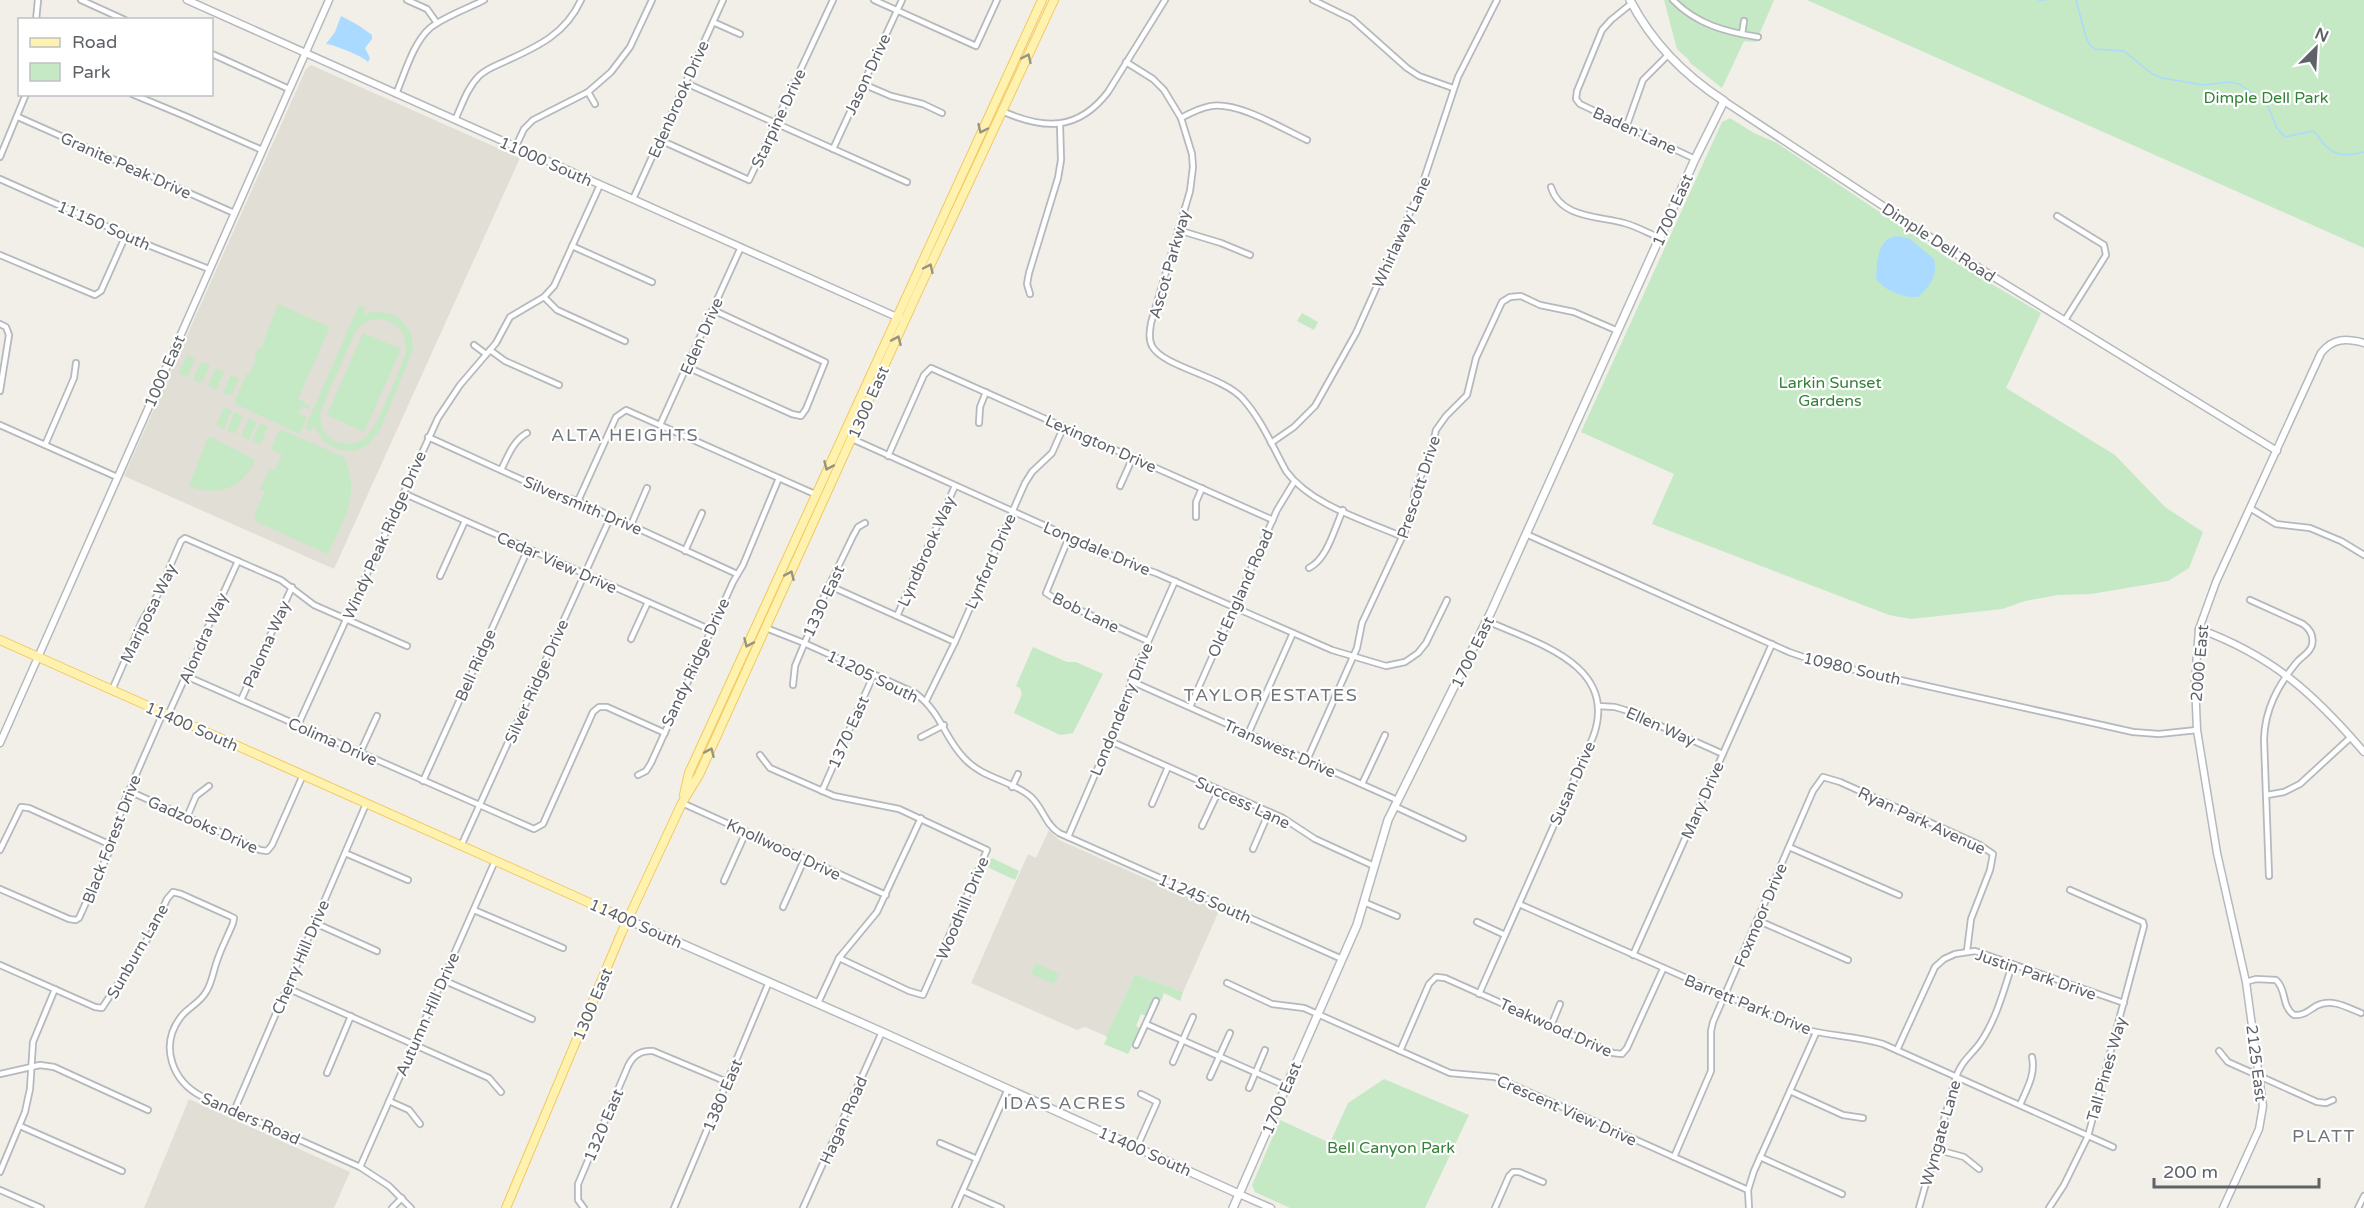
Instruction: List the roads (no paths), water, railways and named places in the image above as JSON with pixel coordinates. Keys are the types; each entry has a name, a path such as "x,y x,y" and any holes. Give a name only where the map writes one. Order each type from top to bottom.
{"main road":[{"name":"1300 East","path":"682,803 689,773 1042,0"},
{"name":"1300 East","path":"506,1208 628,920 682,803 699,775 1054,0"},
{"name":"Dimple Dell Road","path":"1631,2 1642,22 1668,56 1698,83 1724,101"},
{"path":"1002,111 999,104 1016,56"},
{"name":"1700 East","path":"1233,1208 1366,903 1382,834 1487,621 1695,159 1724,101"},
{"name":"11400 South","path":"0,640 882,1032 1239,1194"}],"street":[{"path":"36,18 38,0"},
{"path":"81,0 121,18"},
{"name":"11000 South","path":"187,0 905,321"},
{"name":"1000 East","path":"0,743 328,0"},
{"path":"407,0 427,9 437,23"},
{"path":"396,94 418,43 427,32 437,23 484,0"},
{"path":"455,120 469,90 478,77 490,68 556,34 572,18 581,0"},
{"path":"515,147 524,129 533,120 588,92 621,60 637,34 652,0"},
{"name":"Edenbrook Drive","path":"633,199 723,0"},
{"name":"Starpine Drive","path":"660,140 749,180 832,0"},
{"path":"874,0 976,46 997,0"},
{"name":"Jason Drive","path":"833,149 902,0"},
{"path":"1002,111 1027,121 1060,124 1078,118 1093,109 1108,92 1165,0"},
{"path":"1313,0 1352,19 1419,76 1453,88"},
{"name":"Whirlaway Lane","path":"1271,443 1294,427 1315,406 1356,333 1425,179 1453,88 1497,0"},
{"path":"1673,0 1700,20 1721,29 1758,37"},
{"name":"Baden Lane","path":"1631,2 1602,30 1577,91 1576,99 1580,104 1695,159"},
{"path":"1742,34 1744,21"},
{"path":"713,22 740,34"},
{"path":"213,54 289,89"},
{"path":"1627,126 1643,80 1668,56"},
{"name":"Ascot Parkway","path":"1126,62 1153,79 1164,90 1181,118 1190,141 1193,167 1190,191 1151,323 1152,346 1166,359 1218,381 1236,392 1250,408 1294,482 1317,498 1402,537"},
{"path":"686,83 907,182"},
{"path":"863,84 942,113"},
{"path":"588,92 595,104"},
{"path":"0,157 25,96"},
{"path":"137,96 262,150"},
{"name":"Dimple Dell Road","path":"1724,101 1938,242 2277,451"},
{"path":"1181,118 1212,106 1225,106 1238,109 1307,140"},
{"name":"Granite Peak Drive","path":"18,117 234,213"},
{"path":"1030,294 1027,284 1029,273 1058,178 1061,160 1060,124"},
{"name":"11150 South","path":"0,179 209,269"},
{"name":"Windy Peak Ridge Drive","path":"298,725 428,437 449,401 490,350 510,317 544,297 554,286 600,185"},
{"path":"1551,187 1558,202 1571,210 1584,216 1624,223 1660,238"},
{"path":"2057,216 2104,245 2106,255 2065,320"},
{"path":"1178,230 1221,243 1250,255"},
{"path":"0,255 90,295 97,295 126,235"},
{"path":"572,246 652,282"},
{"name":"Eden Drive","path":"660,425 741,247"},
{"name":"Prescott Drive","path":"1307,760 1353,658 1362,623 1413,512 1417,483 1430,455 1436,430 1467,395 1476,357 1502,302 1510,297 1521,296 1540,304 1584,315 1618,330"},
{"path":"544,297 557,310 625,341"},
{"path":"687,367 801,416 823,370 825,362 713,310"},
{"path":"0,324 6,327 9,335 0,391"},
{"name":"2000 East","path":"2246,982 2217,853 2197,730 2194,681 2199,629 2206,604 2321,353 2331,343 2341,340 2364,343"},
{"path":"474,345 486,354"},
{"path":"490,350 505,361 560,385"},
{"path":"45,445 74,378 76,363"},
{"name":"Lexington Drive","path":"888,456 929,368 1273,520"},
{"path":"979,423 980,407 986,392"},
{"path":"578,501 618,413 626,410 824,498"},
{"path":"0,425 117,477"},
{"name":"Lynford Drive","path":"926,701 955,642 1028,477 1052,453 1064,426"},
{"path":"501,470 513,445 527,433"},
{"name":"Longdale Drive","path":"842,435 1137,567 1353,658 1386,666 1396,665 1412,658 1426,643 1447,600"},
{"name":"Silversmith Drive","path":"428,437 549,492 578,501 737,574"},
{"path":"1120,486 1133,457"},
{"name":"Sandy Ridge Drive","path":"480,806 529,829 542,826 593,712 599,706 607,707 664,733 743,565 779,478"},
{"name":"Old England Road","path":"1190,707 1273,520 1294,482"},
{"name":"Lyndbrook Way","path":"897,616 955,486"},
{"path":"631,525 647,488"},
{"path":"1196,517 1196,502 1202,488"},
{"name":"Cedar View Drive","path":"403,493 711,630"},
{"path":"2250,508 2276,524 2310,528 2341,541 2364,555"},
{"path":"1309,568 1317,564 1323,555 1343,510"},
{"path":"685,551 702,513"},
{"name":"Silver Ridge Drive","path":"461,846 611,516"},
{"path":"440,576 465,521"},
{"name":"1330 East","path":"793,685 795,666 804,643 853,536 858,527 866,523"},
{"name":"10980 South","path":"1526,534 1815,661 2133,732 2159,734 2197,730"},
{"name":"Bob Lane","path":"1070,537 1046,593 1148,641"},
{"name":"Mariposa Way","path":"112,690 142,621 158,594 182,541 185,538 238,561"},
{"name":"Bell Ridge","path":"423,781 528,549"},
{"path":"238,561 292,587 314,605 407,646"},
{"name":"Alondra Way","path":"166,714 186,676 238,561"},
{"name":"Londonderry Drive","path":"1068,837 1125,705 1131,681 1174,581"},
{"path":"830,586 955,642"},
{"name":"Paloma Way","path":"241,700 292,587"},
{"path":"2250,600 2303,624 2311,633 2313,644 2287,675 2272,700 2265,726 2269,876"},
{"path":"630,639 648,602"},
{"path":"1487,621 1557,652 1576,665 1590,682 1598,706"},
{"name":"11205 South","path":"766,628 903,687 926,701 944,725 956,748 970,765 1032,798 1049,825 1068,837"},
{"path":"2199,629 2255,654 2287,675 2318,702 2364,752"},
{"path":"1248,734 1293,633"},
{"name":"Mary Drive","path":"1633,955 1772,644"},
{"name":"1370 East","path":"822,791 874,674"},
{"name":"Colima Drive","path":"186,676 480,806"},
{"name":"Transwest Drive","path":"1131,681 1362,784 1396,803"},
{"name":"Ellen Way","path":"1598,706 1625,710 1723,754"},
{"name":"Susan Drive","path":"1479,994 1593,737 1598,706"},
{"name":"Black Forest Drive","path":"0,889 69,919 76,920 81,915 111,845 120,812 166,714"},
{"path":"360,753 377,716"},
{"path":"921,737 944,725"},
{"path":"638,776 651,763 664,733"},
{"path":"1362,784 1386,735"},
{"path":"2267,795 2284,792 2300,784 2351,737"},
{"name":"Success Lane","path":"1110,741 1269,812 1315,839 1374,866"},
{"name":"Woodhill Drive","path":"760,754 770,768 822,791 843,799 899,809 987,849 923,995 909,991 838,958"},
{"path":"1152,804 1168,767"},
{"path":"1012,787 1018,774"},
{"name":"Gadzooks Drive","path":"129,791 267,851 272,845 303,775"},
{"name":"Foxmoor Drive","path":"1674,1157 1711,1071 1711,1031 1724,996 1814,791 1823,777"},
{"name":"Ryan Park Avenue","path":"1823,777 1840,782 1980,845 1993,854 1990,870 1971,919 1967,951"},
{"path":"187,817 196,796 208,786"},
{"path":"1202,826 1219,790"},
{"name":"Knollwood Drive","path":"682,803 804,860 886,895"},
{"path":"1396,803 1463,838"},
{"name":"Cherry Hill Drive","path":"234,1110 366,804"},
{"path":"0,850 21,807 29,808 111,845"},
{"path":"1253,849 1269,812"},
{"path":"818,1004 838,958 873,918 886,895 921,818"},
{"path":"724,881 746,832"},
{"name":"11245 South","path":"1068,837 1342,959"},
{"path":"1789,847 1899,895"},
{"path":"345,853 408,880"},
{"path":"783,907 804,860"},
{"name":"Autumn Hill Drive","path":"360,1167 495,861"},
{"name":"Tall Pines Way","path":"2049,1208 2064,1185 2088,1136 2144,932 2143,922 2070,890"},
{"name":"Sunburn Lane","path":"0,965 94,1007 102,1008 154,928 167,898 173,892"},
{"name":"Sanders Road","path":"173,892 234,918 209,988 201,999 180,1018 171,1036 173,1067 185,1086 201,1096 360,1167 389,1186 411,1208"},
{"path":"1366,903 1397,916"},
{"name":"Barrett Park Drive","path":"1518,904 1724,996 1816,1033 1868,1039 1897,1050 2113,1147"},
{"path":"474,910 563,948"},
{"path":"1757,920 1848,960"},
{"path":"1477,922 1505,935"},
{"path":"315,923 377,951"},
{"name":"Justin Park Drive","path":"1897,1050 1935,968 1944,959 1967,951 1983,952 2124,1003"},
{"name":"Wyngate Lane","path":"1919,1208 1960,1066 1985,1034 2001,999 2012,964"},
{"name":"Teakwood Drive","path":"1400,1051 1429,984 1436,977 1445,978 1613,1053 1622,1054 1627,1048 1663,969"},
{"path":"2246,982 2256,979 2276,980 2282,986 2287,1009 2294,1015 2302,1015 2327,1002 2338,1003 2361,1013"},
{"path":"443,980 532,1019"},
{"name":"1380 East","path":"674,1208 769,982"},
{"name":"2125 East","path":"2223,1208 2262,1121 2260,1077 2246,982"},
{"name":"Crescent View Drive","path":"1227,983 1272,1004 1304,1008 1450,1073 1495,1077 1748,1190"},
{"path":"287,988 489,1078 501,1092"},
{"path":"0,1172 20,1126 28,1100 33,1042 55,989"},
{"path":"1136,1045 1156,1001"},
{"path":"1551,1026 1560,1004"},
{"path":"327,1073 351,1016"},
{"path":"1173,1062 1193,1017"},
{"path":"1146,1024 1286,1086"},
{"name":"Hagan Road","path":"803,1208 882,1032"},
{"path":"1210,1077 1230,1033"},
{"path":"1749,1208 1748,1190 1760,1157 1816,1033"},
{"path":"1248,1088 1265,1050"},
{"path":"2219,1051 2228,1062 2317,1102 2326,1103 2333,1100"},
{"name":"1320 East","path":"582,1207 577,1195 578,1184 628,1066 635,1056 645,1052 657,1052 727,1082"},
{"path":"2020,1105 2033,1075 2032,1057"},
{"path":"0,1074 40,1065 54,1067 148,1110"},
{"path":"955,1208 1008,1089"},
{"path":"1790,1091 1843,1115 1863,1118"},
{"path":"1137,1147 1156,1102 1141,1094"},
{"path":"388,1101 409,1110 420,1124"},
{"path":"20,1126 122,1171"},
{"path":"940,1143 977,1159"},
{"path":"1935,1149 1964,1157 1978,1169"},
{"path":"1760,1157 1842,1194"},
{"path":"1496,1208 1509,1176 1513,1172 1519,1172 1543,1182"},
{"path":"0,1190 41,1208"},
{"path":"963,1191 1001,1208"},
{"name":"11400 South","path":"1239,1194 1271,1208"},
{"path":"2358,1208 2364,1196"},
{"path":"392,1208 402,1198"}],"water":[{"path":"341,16 372,35 372,39 365,48 370,58 368,62 348,51 326,44 335,32"},
{"path":"1897,236 1910,239 1934,259 1934,276 1918,297 1895,293 1876,279 1879,252 1885,241"}],"waterway":[{"path":"2038,0 2045,0"},
{"path":"2076,0 2086,37 2095,49 2124,51 2152,74 2162,78 2204,85 2229,82 2239,84 2266,102 2277,128 2285,137 2313,131 2334,152 2349,155 2364,152"}],"district":[{"name":"ALTA HEIGHTS","path":"625,435"},
{"name":"TAYLOR ESTATES","path":"1271,695"},
{"name":"IDAS ACRES","path":"1065,1103"},
{"name":"PLATT","path":"2324,1136"}],"park label":[{"name":"Dimple Dell Park","path":"2266,97"},
{"name":"Larkin Sunset Gardens","path":"1830,391"},
{"name":"Bell Canyon Park","path":"1391,1147"}]}
